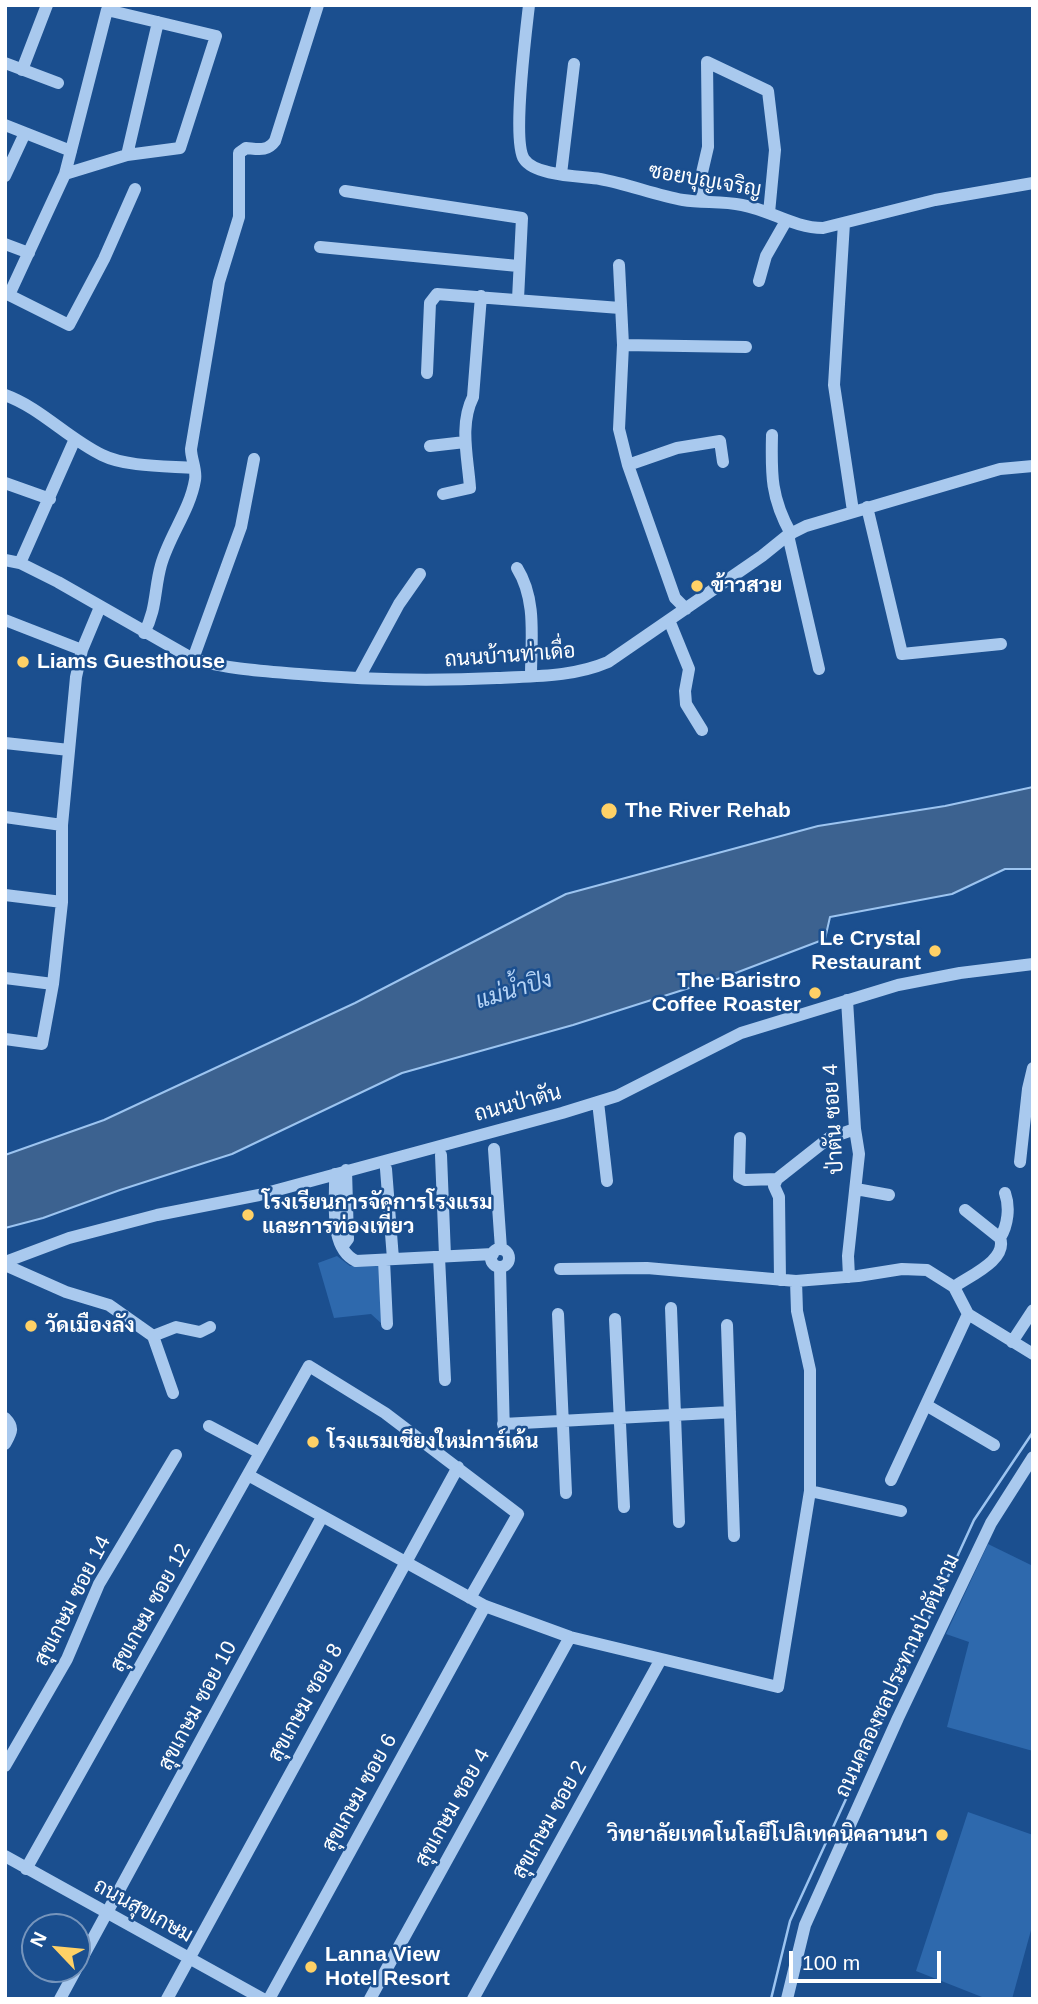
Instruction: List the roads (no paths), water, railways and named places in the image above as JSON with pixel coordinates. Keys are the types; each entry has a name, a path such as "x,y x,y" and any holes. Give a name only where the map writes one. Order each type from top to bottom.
{"street":[{"path":"22,69 47,5"},
{"path":"144,632 153,617 161,564 195,481 191,449 219,282 239,217 239,153 246,148 270,147 275,141 318,5"},
{"name":"ซอยบุญเจริญ","path":"529,5 518,133 521,156 528,166 601,179 684,200 743,205 807,228 823,228 935,200 1033,183"},
{"path":"65,174 127,155 180,148 216,36 107,10 65,174 9,295 69,325 104,259 135,189"},
{"path":"127,155 158,22"},
{"path":"703,200 701,177 708,147 707,62 768,91 775,150 769,213"},
{"path":"5,63 58,83"},
{"path":"561,174 574,64"},
{"path":"5,125 71,151"},
{"path":"5,176 25,133"},
{"path":"345,191 522,218 518,299"},
{"path":"759,282 766,256 786,220"},
{"path":"845,223 834,385 853,511"},
{"path":"5,244 29,253"},
{"path":"320,247 518,266"},
{"path":"619,265 623,345 619,429 628,465 675,598 686,609"},
{"path":"427,373 430,303 437,293 620,308"},
{"path":"443,494 470,488 465,442 466,411 473,397 481,296"},
{"path":"623,345 746,347"},
{"path":"5,395 24,402 104,456 122,461 194,468"},
{"path":"20,563 50,499 70,435"},
{"path":"772,435 771,470 778,510 790,534 819,669"},
{"path":"628,465 677,448 720,441 723,462"},
{"path":"430,446 465,442"},
{"path":"192,659 241,527 254,459"},
{"name":"ถนนบ้านท่าเดื่อ","path":"5,560 20,563 58,582 192,659 217,666 429,681 531,676 589,670 608,662 790,534 806,526 1000,469 1033,466"},
{"path":"5,483 50,499"},
{"path":"867,507 902,654 1001,645"},
{"path":"517,568 525,580 531,604 531,676"},
{"path":"359,678 399,604 419,574"},
{"path":"5,1039 42,1044 53,984 62,902 62,825 76,677 82,650 100,607"},
{"path":"5,620 82,650"},
{"path":"669,620 689,669 685,691 686,704 702,730"},
{"path":"5,743 69,750"},
{"path":"5,817 62,825"},
{"path":"5,895 62,902"},
{"name":"ถนนป่าตัน","path":"5,1264 69,1238 157,1215 259,1195 598,1101 633,1088 741,1033 898,985 960,973 1033,964"},
{"path":"5,978 53,984"},
{"name":"ป่าตัน ซอย 4","path":"847,1000 859,1154 848,1256 849,1277"},
{"path":"1020,1162 1033,1068"},
{"path":"598,1101 607,1181"},
{"path":"780,1280 779,1197 774,1186 778,1179 830,1138 855,1129"},
{"path":"740,1138 738,1172 741,1178 778,1179"},
{"path":"495,1149 497,1252"},
{"path":"441,1155 445,1380"},
{"path":"386,1169 387,1324"},
{"path":"340,1172 337,1240 348,1257 356,1261 505,1251 509,1258 506,1265 500,1267 503,1430 563,1421 730,1412"},
{"path":"856,1189 889,1195"},
{"path":"1000,1238 1007,1220 1005,1193"},
{"path":"954,1287 991,1262 999,1254 1002,1244 1000,1238 965,1210"},
{"path":"5,1264 66,1292 110,1305 153,1336 173,1394"},
{"path":"560,1269 647,1268 796,1282 902,1269 927,1270 954,1287 968,1314 1033,1354"},
{"path":"248,1475 485,1606 570,1637 778,1687 810,1491 810,1370 797,1311 796,1282"},
{"path":"671,1308 679,1522"},
{"path":"1012,1342 1033,1310"},
{"path":"558,1314 566,1493"},
{"path":"891,1479 968,1314"},
{"path":"615,1319 624,1507"},
{"path":"727,1325 734,1536"},
{"path":"153,1336 176,1327 200,1332 210,1327"},
{"name":"สุขเกษม ซอย 12","path":"26,1869 309,1366 385,1413 458,1467"},
{"path":"926,1405 994,1445"},
{"path":"5,1418 12,1425 12,1432 5,1444"},
{"path":"209,1426 260,1453"},
{"name":"สุขเกษม ซอย 14","path":"5,1766 67,1659 99,1584 176,1455"},
{"name":"ถนนคลองชลประทานป่าตันงาม","path":"787,1999 805,1925 893,1730 991,1523 1033,1457"},
{"path":"458,1467 518,1514 470,1598"},
{"name":"สุขเกษม ซอย 8","path":"167,1999 458,1467"},
{"path":"810,1491 901,1511"},
{"name":"สุขเกษม ซอย 10","path":"61,1999 322,1517"},
{"name":"สุขเกษม ซอย 6","path":"270,1999 485,1606"},
{"name":"สุขเกษม ซอย 4","path":"370,1999 570,1637"},
{"name":"สุขเกษม ซอย 2","path":"473,1999 661,1659"},
{"name":"ถนนสุขเกษม","path":"5,1856 263,1999"}],"water":[{"name":"แม่น้ำปิง","path":"1033,787 1033,869 1005,869 952,894 830,917 825,939 733,974 573,1025 402,1073 232,1154 43,1218 5,1228 5,1155 104,1120 355,1003 566,894 818,826 945,806"}],"waterway":[{"path":"771,1999 790,1921 974,1520 1033,1432"}],"place":[{"name":"ข้าวสวย","path":"697,586"},
{"name":"Liams Guesthouse","path":"23,662"},
{"name":"The River Rehab","path":"609,811"},
{"name":"Le Crystal Restaurant","path":"935,951"},
{"name":"The Baristro Coffee Roaster","path":"815,993"},
{"name":"โรงเรียนการจัดการโรงแรม และการท่องเที่ยว","path":"248,1215"},
{"name":"วัดเมืองลัง","path":"31,1326"},
{"name":"โรงแรมเชียงใหม่การ์เด้น","path":"313,1442"},
{"name":"วิทยาลัยเทคโนโลยีโปลิเทคนิคลานนา","path":"942,1835"},
{"name":"Lanna View Hotel Resort","path":"311,1967"}]}
